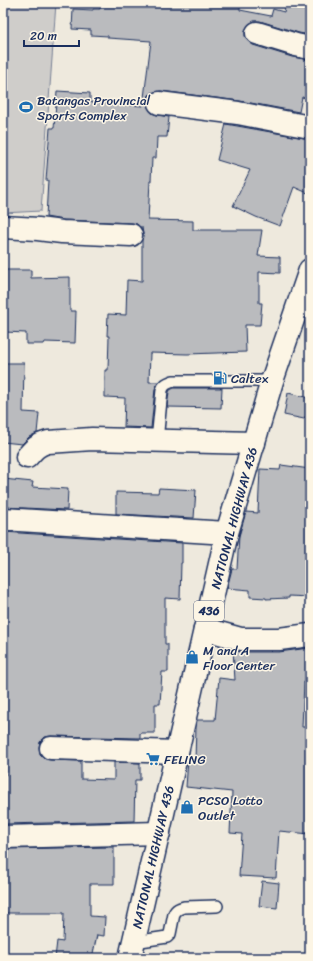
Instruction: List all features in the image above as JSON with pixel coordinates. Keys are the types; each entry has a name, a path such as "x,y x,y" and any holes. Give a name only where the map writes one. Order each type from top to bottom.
{"street":[{"path":"257,33 310,48"},
{"path":"159,103 238,112 310,127"},
{"path":"3,228 131,235"},
{"name":"NATIONAL HIGHWAY 436","path":"132,950 227,533 272,381 310,270"},
{"path":"27,457 36,446 42,443 92,438 254,443"},
{"path":"3,519 227,533"},
{"path":"205,629 241,639 279,639 310,635"},
{"path":"51,748 177,752"},
{"path":"3,837 159,833"}],"lane":[{"path":"157,441 162,390 168,383 173,381 272,381"},
{"path":"132,950 167,937 170,934 175,911 179,908 217,906"}],"shaded area":[{"name":"Batangas Provincial Sports Complex","path":"3,3 56,3 41,211 3,213"}],"building":[{"path":"100,3 240,3 240,10 271,16 273,9 284,12 286,3 310,3 310,35 260,21 254,21 249,24 245,30 245,36 253,45 292,57 310,60 310,99 302,97 299,112 240,101 161,91 154,92 149,95 147,101 148,108 152,113 169,117 167,137 157,137 156,158 152,158 148,220 193,221 193,230 262,230 258,256 280,257 280,273 259,272 259,303 262,303 260,325 245,325 246,352 187,354 150,353 149,382 158,382 155,389 151,428 124,427 125,398 105,397 105,370 108,370 108,314 126,315 127,280 142,281 142,227 132,223 63,220 46,217 48,180 46,180 50,128 54,128 57,91 90,93 90,102 143,106 151,41 108,38 108,36 91,35 91,30 72,29 73,9 100,9"},
{"path":"226,124 310,139 310,194 294,187 280,226 233,206 250,170 217,160"},
{"path":"3,270 31,270 31,278 70,277 70,311 76,311 75,343 45,342 44,344 26,344 26,333 5,332 6,294 3,294"},
{"path":"3,363 24,363 23,412 39,413 37,433 29,437 22,444 3,442"},
{"path":"174,388 222,388 221,408 167,407 169,392"},
{"path":"288,393 310,398 310,418 304,417 304,419 284,415"},
{"path":"281,465 310,469 310,597 289,596 289,598 266,599 250,597 250,590 227,588 232,569 237,569 239,536 246,512 258,513 260,469 280,470"},
{"path":"3,479 33,482 32,487 68,489 67,510 3,507"},
{"path":"159,488 196,490 194,518 116,514 116,492 158,493"},
{"path":"3,532 182,543 180,599 165,598 165,644 168,644 168,672 162,672 160,704 155,704 155,733 140,733 140,738 51,736 45,737 40,742 39,747 40,754 45,759 81,761 81,779 114,780 114,762 140,763 140,780 135,780 134,821 3,824 3,775 6,775 6,719 4,719 3,685"},
{"path":"309,648 310,682 304,682 302,727 310,727 310,834 279,831 276,878 239,876 242,834 230,833 232,792 186,787 188,759 195,760 197,720 215,720 219,678 235,680 233,650 241,652 279,652"},
{"path":"114,847 114,884 90,884 90,916 105,917 104,936 97,935 92,958 55,958 57,941 63,942 64,913 3,913 3,849"},
{"path":"262,881 279,883 277,908 259,906"}],"place":[{"name":"Batangas Provincial Sports Complex","path":"26,107"},
{"name":"Caltex","path":"220,378"},
{"name":"M and A Floor Center","path":"192,657"},
{"name":"FELING","path":"153,759"},
{"name":"PCSO Lotto Outlet","path":"187,807"}]}
